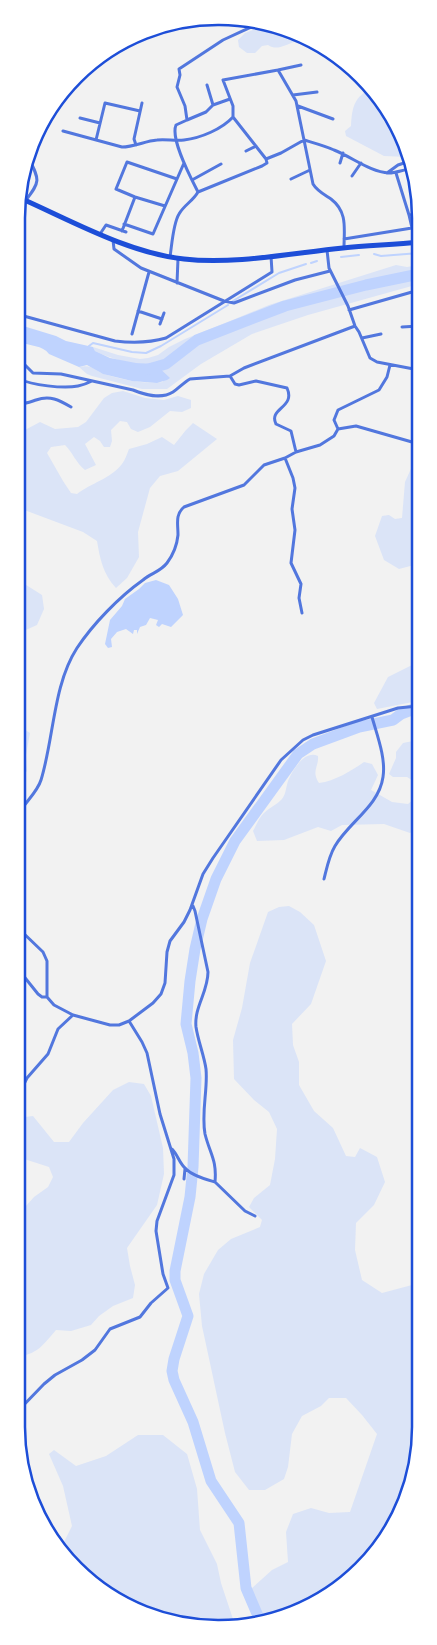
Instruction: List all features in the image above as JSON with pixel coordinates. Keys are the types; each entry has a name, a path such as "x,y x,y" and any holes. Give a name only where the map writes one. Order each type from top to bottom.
{"highway":[{"path":"26,200 113,240 142,250 178,258 217,261 412,243"}],"street":[{"path":"187,120 177,87 180,76 179,69 224,40 250,28"},
{"path":"170,257 175,224 179,214 198,192 267,163 266,159 233,117 233,106 223,80 301,65"},
{"path":"278,70 298,106 313,184 338,204 342,210 344,248"},
{"path":"206,85 213,105"},
{"path":"293,95 317,92"},
{"path":"198,192 184,163 174,129 176,125 206,112 213,105 230,100"},
{"path":"96,140 105,102 140,111"},
{"path":"136,145 134,139 142,104"},
{"path":"298,106 333,118"},
{"path":"63,131 122,147 158,140 196,138 223,126 233,117"},
{"path":"80,118 100,123"},
{"path":"266,159 304,140 343,153 369,167 387,173 405,170"},
{"path":"246,151 256,146"},
{"path":"340,163 343,153"},
{"path":"165,206 116,189 127,162 177,179"},
{"path":"124,224 154,234 184,163"},
{"path":"352,176 362,163"},
{"path":"387,173 404,163"},
{"path":"192,180 221,164"},
{"path":"27,196 37,186 38,181 32,167"},
{"path":"291,179 310,170"},
{"path":"344,239 412,228 410,214 396,173"},
{"path":"100,234 106,225 124,231 124,224 135,197"},
{"path":"113,240 114,249 141,268 224,301 238,302 279,285 330,271"},
{"path":"327,250 330,271 349,308 368,354 373,360 412,369"},
{"path":"25,316 115,341 128,343 153,342 166,338 272,272 271,256"},
{"path":"178,258 178,283"},
{"path":"132,334 149,272"},
{"path":"349,308 412,292"},
{"path":"138,311 162,320"},
{"path":"160,324 164,313"},
{"path":"25,365 33,373 61,374 133,390 142,394 160,396 172,393 184,382 230,376 244,368 355,326"},
{"path":"402,327 412,326"},
{"path":"362,338 381,334"},
{"path":"338,429 334,420 338,410 380,390 387,377 390,365"},
{"path":"230,376 235,384 256,381 287,388 290,394 289,400 274,416 274,420 276,424 291,430 296,452"},
{"path":"25,381 28,383 77,386 93,381"},
{"path":"25,402 43,397 51,397 71,407"},
{"path":"338,429 356,426 412,442"},
{"path":"25,804 40,782 61,688 71,659 94,625 144,578 162,570 171,558 176,544 177,516 184,507 244,485 264,465 320,445 334,436 338,429"},
{"path":"285,458 293,478 292,509 295,530 291,563 301,584 299,598 302,613"},
{"path":"25,935 43,952 47,961 47,997 54,1006 73,1015 114,1026 128,1021 153,1003 161,994 165,984 170,941 184,922 203,874 281,760 303,740 323,732 412,706"},
{"path":"324,879 335,845 375,798 380,788 383,777 383,765 372,718"},
{"path":"192,905 195,911 208,972 208,980 198,1005 196,1027 206,1070 204,1119 206,1134 214,1158 215,1182"},
{"path":"25,978 38,994 42,997 47,997"},
{"path":"25,1082 48,1054 58,1029 73,1015"},
{"path":"25,1404 55,1375 82,1360 95,1350 110,1329 140,1317 151,1303 168,1288 161,1264 156,1231 157,1221 175,1168 172,1149 160,1114 147,1053 128,1021"},
{"path":"172,1149 185,1168 196,1175 215,1182 245,1211 255,1216"},
{"path":"184,1179 185,1168"}],"shaded area":[{"path":"255,29 281,35 295,41 278,47 262,46 255,53 247,53 239,47 238,40 245,33"},
{"path":"365,92 379,111 392,133 402,157 384,156 346,136 345,131 351,126 353,108"},
{"path":"396,265 412,266 412,286 308,315 252,334 201,364 167,389 142,389 92,376 79,367 90,367 104,374 125,380 150,383 163,382 155,364 139,364 116,359 95,351 93,347 118,355 140,359 148,358 158,355 185,339 269,305"},
{"path":"123,391 145,398 164,400 178,396 191,400 191,408 182,412 170,411 150,427 138,432 131,429 127,422 120,421 111,430 112,441 110,447 104,447 94,437 85,444 96,465 85,470 65,445 51,447 47,453 71,493 77,494 112,473 122,464 129,449 162,437 174,445 193,423 217,439 178,471 160,476 150,488 138,532 139,557 127,578 116,588 103,566 97,541 83,532 25,510 25,430 40,422 55,429 78,427 86,422 104,398 112,393"},
{"path":"412,466 412,566 399,569 384,560 375,536 382,516 389,515 395,519 402,518 405,482"},
{"path":"25,584 42,595 44,609 37,625 25,630"},
{"path":"412,665 412,702 377,709 374,703 388,677"},
{"path":"25,730 30,733 26,755 27,771 25,774"},
{"path":"412,741 412,780 407,777 393,777 389,774 396,758 396,752 403,743"},
{"path":"313,755 318,756 315,772 319,783 337,778 364,762 372,764 378,775 371,790 392,802 408,804 412,801 412,832 410,833 384,824 342,825 331,831 318,827 284,840 257,841 253,831 265,812 282,799 288,781 300,762 304,758"},
{"path":"289,906 300,912 314,925 326,961 311,1004 292,1024 293,1045 299,1062 299,1085 314,1111 333,1128 346,1156 355,1157 360,1148 377,1157 385,1182 374,1205 356,1223 355,1250 362,1280 382,1293 412,1285 412,1439 405,1477 397,1501 386,1523 364,1554 346,1572 315,1594 281,1610 261,1615 252,1597 252,1588 272,1570 288,1562 286,1532 293,1514 311,1508 329,1513 350,1512 377,1434 346,1398 329,1398 321,1406 302,1416 292,1434 288,1467 284,1479 265,1490 249,1490 235,1472 202,1326 199,1294 204,1274 218,1250 231,1239 260,1227 262,1220 249,1207 254,1198 270,1185 275,1159 277,1129 269,1112 254,1100 234,1079 233,1040 242,1008 250,963 268,912 279,907"},
{"path":"129,1082 144,1084 151,1096 163,1148 164,1174 157,1205 127,1248 135,1285 133,1298 113,1306 99,1316 91,1325 71,1331 56,1330 43,1345 25,1355 25,1207 34,1197 48,1187 53,1177 49,1167 25,1159 25,1117 33,1116 54,1142 69,1142 83,1123 113,1090"},
{"path":"138,1435 163,1435 187,1454 197,1489 200,1530 217,1564 233,1620 193,1618 156,1610 144,1605 122,1594 101,1580 65,1544 64,1542 72,1526 63,1486 49,1454 54,1450 76,1466 106,1456"}],"water":[{"path":"25,327 66,341 93,347 95,351 110,358 136,363 155,364 170,378 157,383 132,381 103,374 87,365 79,367 49,354 40,347 25,343"},
{"path":"156,580 169,585 178,599 183,615 171,627 162,624 159,627 156,625 158,620 150,618 146,625 140,627 137,634 137,630 134,630 133,634 126,629 117,632 111,639 112,647 108,648 105,644 110,620 122,606 125,599 145,583"}],"waterway":[{"path":"374,254 381,256 412,254"},
{"path":"341,257 359,255"},
{"path":"311,263 317,261"},
{"path":"233,301 279,273 306,264"},
{"path":"145,370 166,364 197,340 285,306 412,275"},
{"path":"89,346 93,343 132,352 146,353 161,346 228,305"},
{"path":"258,1616 246,1588 239,1523 211,1481 193,1422 174,1380 172,1371 188,1316 175,1280 175,1271 190,1197 193,1167 196,1078 193,1053 186,1024 195,949 202,919 216,879 235,841 298,754 313,744 359,727 393,720 412,710"}]}
